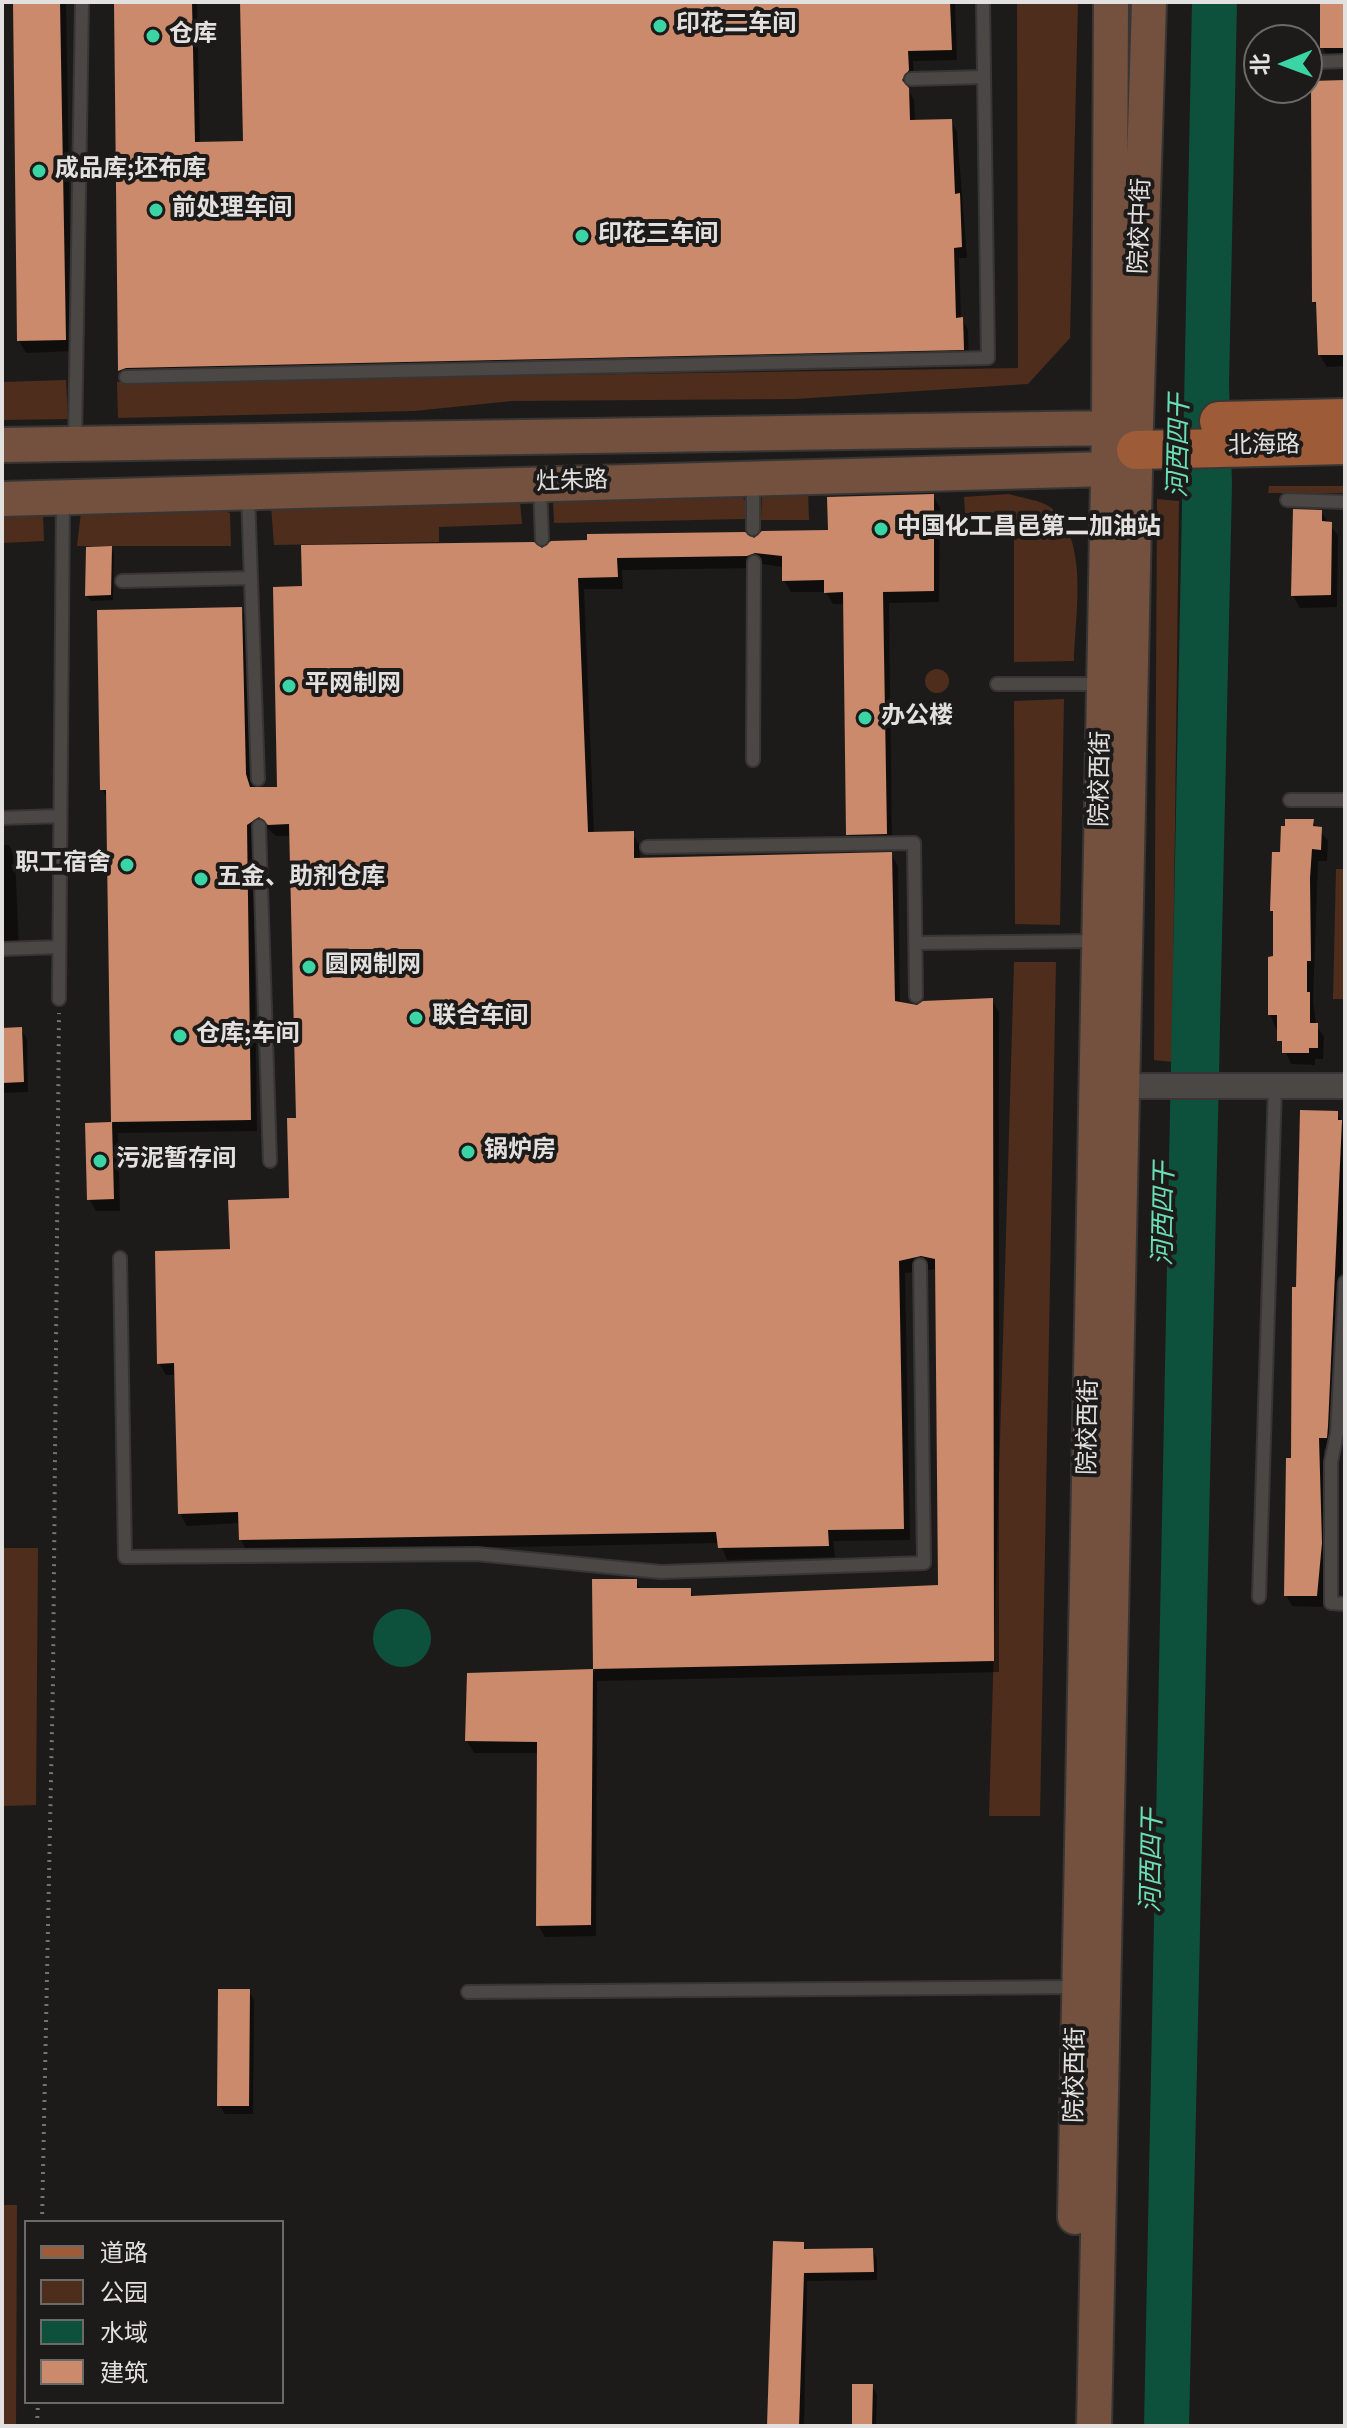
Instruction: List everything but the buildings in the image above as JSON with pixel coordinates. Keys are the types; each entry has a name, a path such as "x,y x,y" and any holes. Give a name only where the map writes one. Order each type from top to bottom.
{"main road":[{"name":"院校中街","path":"1111,2 1139,440"},
{"name":"院校中街","path":"1139,440 1149,2"},
{"name":"北海路","path":"1139,440 1237,434 1345,418"},
{"name":"北海路","path":"1237,434 1345,445"},
{"name":"灶朱路","path":"2,445 1139,440"},
{"name":"灶朱路","path":"2,499 753,478 1139,440"},
{"name":"院校西街","path":"1094,2426 1109,1086 1099,941 1104,684 1139,440"},
{"name":"院校西街","path":"1071,2426 1079,1987 1109,1086 1139,440"}],"street":[{"path":"1109,1086 1345,1086"}],"lane":[{"path":"75,444 82,2"},
{"path":"126,377 988,358 983,2"},
{"path":"1323,62 1345,61"},
{"path":"911,79 984,77"},
{"path":"753,478 753,529"},
{"path":"540,484 542,539"},
{"path":"248,492 258,779"},
{"path":"59,999 63,498"},
{"path":"1287,500 1345,502"},
{"path":"753,760 754,562"},
{"path":"122,581 251,578"},
{"path":"997,684 1104,684"},
{"path":"1290,800 1345,800"},
{"path":"2,818 60,816"},
{"path":"259,826 270,1161"},
{"path":"647,847 914,843 916,996"},
{"path":"916,943 1099,941"},
{"path":"2,949 59,947"},
{"path":"1259,1597 1275,1087"},
{"path":"120,1258 125,1557 477,1554 661,1572 924,1563 920,1265"},
{"path":"1345,1282 1337,1433 1331,1462 1331,1603 1345,1604"},
{"path":"468,1992 1079,1987"}],"path":[{"path":"42,2220 53,1680 59,999"},
{"path":"37,2426 38,2404"}],"green space":[{"path":"1017,2 1078,2 1070,338 1028,384 795,399 512,401 414,411 118,418 117,382 1018,368"},
{"path":"66,380 68,419 2,420 2,382"},
{"path":"1269,486 1345,486 1345,493 1268,493"},
{"path":"808,490 809,520 761,520 762,491"},
{"path":"739,494 745,500 745,519 554,523 553,500"},
{"path":"1009,494 1050,507 1063,521 1071,538 1077,579 1074,661 1014,662 1014,521 965,513 964,497"},
{"path":"1157,499 1179,501 1172,1062 1154,1060"},
{"path":"520,501 522,524 439,527 439,542 274,545 271,506"},
{"path":"214,508 230,513 231,546 77,546 81,512"},
{"path":"43,513 44,541 2,543 2,514"},
{"path":"937,669 946,672 949,681 946,690 937,693 928,690 925,681 928,672"},
{"path":"1064,699 1060,925 1015,924 1014,701"},
{"path":"1336,869 1345,869 1345,999 1333,999"},
{"path":"1014,962 1056,962 1040,1816 989,1816"},
{"path":"2,1548 38,1548 36,1805 2,1806"},
{"path":"2,2205 17,2205 16,2426 2,2426"}],"water":[{"path":"1192,2 1237,2 1229,384 1232,485 1189,2426 1144,2426"},
{"path":"402,1609 413,1611 422,1618 429,1627 429,1649 422,1658 413,1665 402,1667 391,1665 382,1658 375,1649 373,1638 375,1627 382,1618 391,1611"}],"place":[{"name":"印花二车间","path":"660,26"},
{"name":"仓库","path":"153,36"},
{"name":"成品库;坯布库","path":"39,171"},
{"name":"前处理车间","path":"156,210"},
{"name":"印花三车间","path":"582,236"},
{"name":"中国化工昌邑第二加油站","path":"881,529"},
{"name":"平网制网","path":"289,686"},
{"name":"办公楼","path":"865,718"},
{"name":"职工宿舍","path":"127,865"},
{"name":"五金、助剂仓库","path":"201,879"},
{"name":"圆网制网","path":"309,967"},
{"name":"联合车间","path":"416,1018"},
{"name":"仓库;车间","path":"180,1036"},
{"name":"锅炉房","path":"468,1152"},
{"name":"污泥暂存间","path":"100,1161"}],"water label":[{"name":"河西四干","path":"1181,446"},
{"name":"河西四干","path":"1166,1214"},
{"name":"河西四干","path":"1154,1861"}]}
